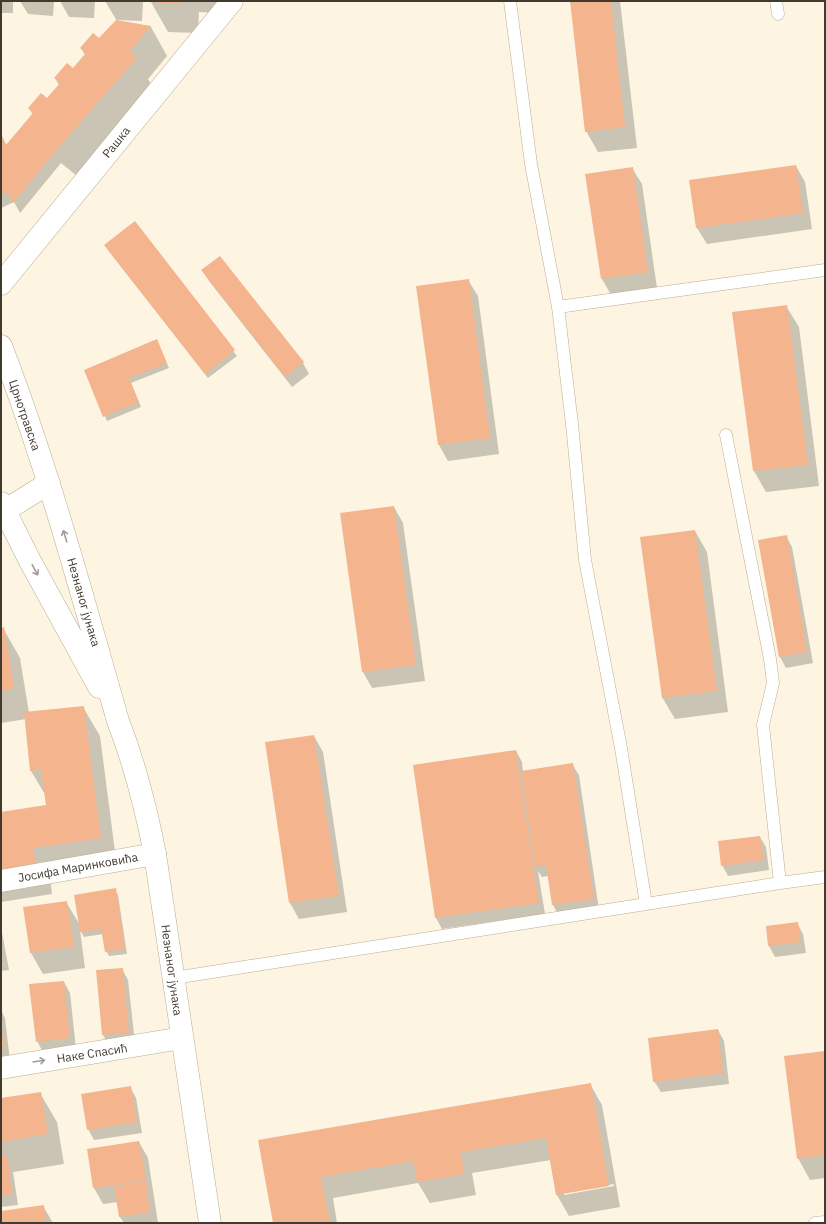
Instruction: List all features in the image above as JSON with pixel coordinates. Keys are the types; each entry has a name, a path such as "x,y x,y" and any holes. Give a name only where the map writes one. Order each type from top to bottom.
{"main road":[{"name":"Рашка","path":"1,284 232,1"},
{"name":"Црнотравска","path":"1,346 49,483"},
{"path":"2,509 49,483"},
{"name":"Незнаног јунака","path":"49,483 118,721 138,779 156,854 210,1223"},
{"name":"Незнаног јунака","path":"2,509 118,721"},
{"name":"Јосифа Маринковића","path":"1,880 156,854"},
{"name":"Наке Спасић","path":"1,1068 182,1038"}],"lane":[{"path":"510,1 531,164 558,307 572,424 585,560 621,748 646,904"},
{"path":"776,1 778,14"},
{"path":"558,307 825,270"},
{"path":"726,435 770,659 773,683 763,725 780,883"},
{"path":"174,978 825,877"},
{"path":"815,1223 825,1222"}],"building":[{"path":"148,1 182,1 181,4"},
{"path":"570,1 611,1 625,127 585,132"},
{"path":"116,20 151,26 130,51 137,58 59,147 13,203 7,192 1,194 1,135 6,145 33,113 28,108 41,93 47,98 60,83 54,78 67,63 73,68 86,53 80,48 93,33 99,38"},
{"path":"796,165 803,213 696,228 689,180"},
{"path":"633,167 648,272 601,279 585,174"},
{"path":"135,221 235,350 205,374 104,245"},
{"path":"220,256 304,362 285,377 201,270"},
{"path":"469,279 490,438 438,445 416,286"},
{"path":"787,305 808,465 753,471 732,312"},
{"path":"157,339 167,363 129,378 139,402 103,417 84,370"},
{"path":"394,506 416,665 362,672 340,513"},
{"path":"695,530 717,691 662,698 640,537"},
{"path":"787,535 807,652 779,657 758,540"},
{"path":"4,627 14,688 1,691 1,628"},
{"path":"84,706 101,838 33,848 36,865 1,870 1,812 46,805 41,770 30,771 24,712"},
{"path":"314,735 339,896 289,903 265,742"},
{"path":"516,750 539,903 435,918 413,765"},
{"path":"573,763 594,899 552,905 546,865 535,867 521,771"},
{"path":"760,836 764,860 721,866 718,841"},
{"path":"116,888 125,949 105,952 101,929 80,932 74,895"},
{"path":"67,901 74,947 30,953 23,907"},
{"path":"798,922 801,942 768,946 766,926"},
{"path":"123,968 129,1033 102,1035 96,970"},
{"path":"64,981 70,1038 36,1042 29,984"},
{"path":"1,1028 4,1050 1,1051"},
{"path":"718,1029 723,1073 653,1082 648,1038"},
{"path":"825,1051 825,1155 797,1159 784,1056"},
{"path":"591,1083 609,1186 556,1195 546,1138 461,1152 464,1174 417,1182 413,1161 321,1177 330,1223 273,1223 258,1140"},
{"path":"131,1086 137,1122 87,1130 81,1094"},
{"path":"41,1092 48,1134 1,1142 1,1098"},
{"path":"139,1141 146,1180 93,1188 87,1149"},
{"path":"1,1155 7,1155 12,1194 1,1196"},
{"path":"146,1181 150,1212 119,1217 114,1186"},
{"path":"44,1205 46,1223 2,1223 1,1211"}]}
